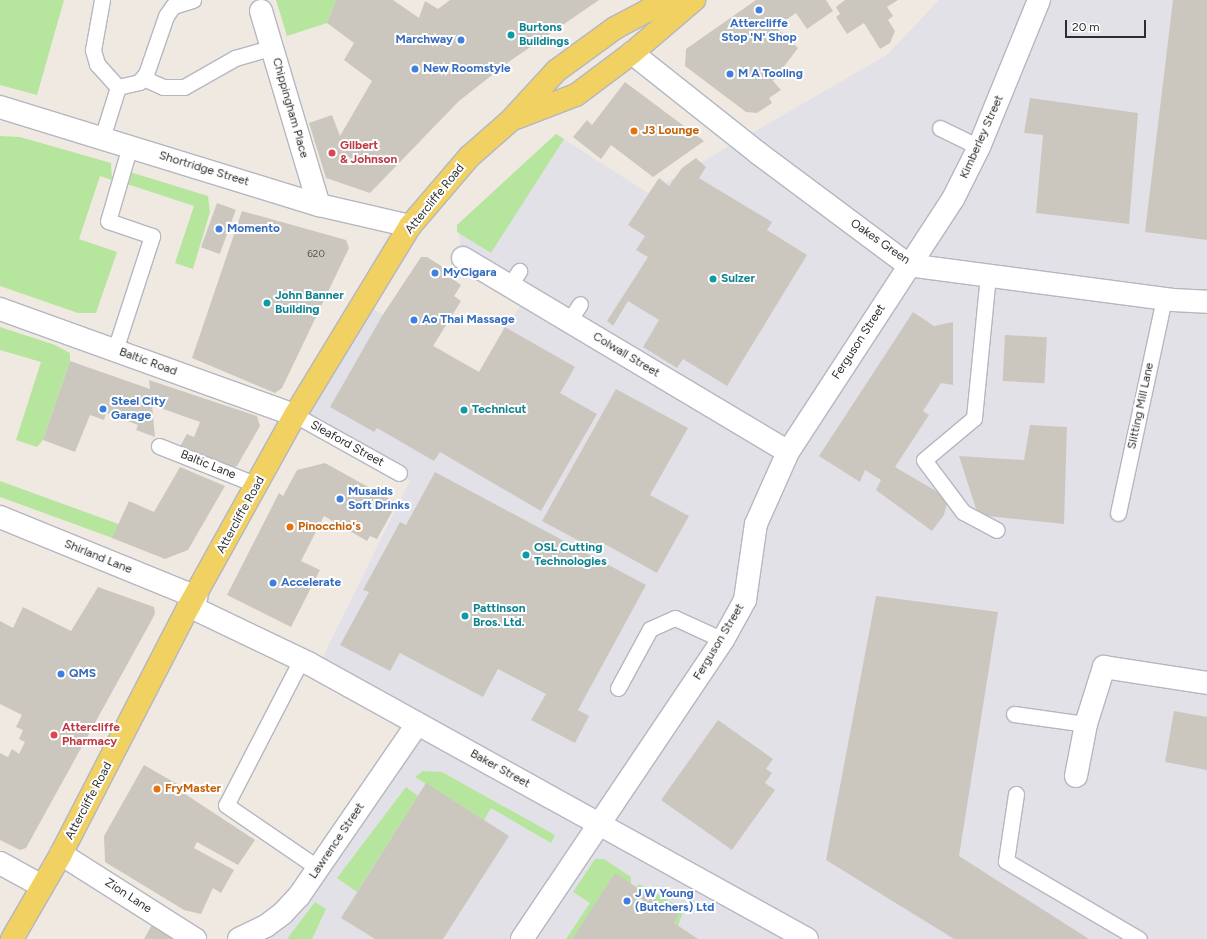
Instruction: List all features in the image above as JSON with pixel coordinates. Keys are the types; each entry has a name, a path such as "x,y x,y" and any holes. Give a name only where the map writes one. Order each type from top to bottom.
{"main road":[{"name":"Attercliffe Road","path":"12,939 61,854 193,601 295,415 410,226 469,157 511,120 556,71 600,38 649,10 678,0"},
{"name":"Attercliffe Road","path":"511,120 576,95 632,53 694,0"}],"street":[{"name":"Kimberley Street","path":"908,265 953,199 978,147 1039,0"},
{"name":"Chippingham Place","path":"261,12 273,47 319,205"},
{"name":"Oakes Green","path":"632,53 758,153 908,265 1164,299 1207,302"},
{"name":"Shortridge Street","path":"0,107 319,205 410,226"},
{"name":"Colwall Street","path":"463,258 515,278 574,313 788,452"},
{"name":"Ferguson Street","path":"522,939 723,640 744,600 756,524 788,452 908,265"},
{"name":"Baltic Road","path":"0,309 295,415"},
{"name":"Shirland Lane","path":"0,517 193,601"},
{"name":"Baker Street","path":"193,601 807,939"},
{"path":"1076,776 1086,724 1104,667 1207,683"},
{"name":"Lawrence Street","path":"239,939 266,926 283,913 318,868 417,724"},
{"name":"Zion Lane","path":"61,854 195,939"},
{"path":"0,863 42,886"}],"lane":[{"path":"102,0 93,50 97,64 118,87"},
{"path":"118,87 139,82 143,78 166,16 173,6 193,0"},
{"path":"143,78 163,87 184,87 234,58 273,47"},
{"path":"102,138 118,87"},
{"path":"940,128 978,147"},
{"path":"115,350 152,236 108,221 130,146"},
{"path":"988,276 981,324 974,418 924,460 964,512 997,530"},
{"name":"Slitting Mill Lane","path":"1118,513 1164,299"},
{"name":"Sleaford Street","path":"295,415 399,473"},
{"name":"Baltic Lane","path":"159,446 257,485"},
{"path":"618,688 650,629 675,618 723,640"},
{"path":"301,660 226,805 318,868"},
{"path":"1014,714 1086,724"},
{"path":"1016,794 1006,861 1139,939"}],"shaded area":[{"path":"939,0 1207,0 1207,939 259,939 411,728 317,669 410,480 295,415 363,303 479,372 505,327 528,296 463,258 457,225 556,134 648,193 887,55"}],"green space":[{"path":"0,0 64,0 37,95 0,85"},
{"path":"276,0 336,0 327,23 287,36"},
{"path":"556,134 564,139 491,253 457,232 457,225"},
{"path":"0,136 20,137 111,163 112,180 100,176 79,239 117,252 96,313 78,313 0,286"},
{"path":"130,172 208,196 210,212 193,269 175,263 194,206 127,184"},
{"path":"0,327 55,345 70,353 70,361 43,440 37,447 16,440 41,362 0,350"},
{"path":"0,481 118,524 113,538 0,497"},
{"path":"423,771 442,772 555,835 551,843 491,808 484,820 415,777"},
{"path":"406,787 418,796 357,892 337,878"},
{"path":"595,859 604,859 631,877 631,884 615,874 572,939 566,939 590,903 573,892"},
{"path":"639,884 684,909 678,926 674,923 679,915 636,887"},
{"path":"315,902 326,909 312,939 287,939"}],"building":[{"path":"336,0 393,0 419,18 425,1 438,9 450,0 599,0 510,61 459,101 370,193 326,178 309,123 332,115 340,136 372,81 344,60 354,43 327,23"},
{"path":"756,0 826,0 833,11 807,29 796,13 776,27 798,48 773,81 781,90 769,98 772,103 757,113 746,112 685,66 686,49"},
{"path":"845,0 898,0 887,7 893,16 888,20 895,31 890,43 880,49 864,23 847,34 836,17 840,14 836,7"},
{"path":"1173,0 1207,0 1207,240 1145,232"},
{"name":"J3 Lounge","path":"625,82 704,141 653,177 611,145 601,159 573,137 587,120 592,125"},
{"path":"1030,98 1138,113 1129,224 1036,213 1043,135 1024,133"},
{"name":"Sulzer","path":"696,158 706,167 699,178 772,222 767,230 807,255 727,386 683,359 677,368 643,347 659,320 628,301 613,326 607,321 648,257 636,250 645,236 628,225 659,178 669,186 682,168"},
{"name":"Momento","path":"217,203 236,210 220,254 201,247"},
{"name":"John Banner Building","path":"242,211 346,240 349,248 282,388 275,393 192,358"},
{"name":"Technicut","path":"421,257 427,257 457,276 454,280 461,285 454,296 461,301 433,346 479,372 505,327 575,367 560,393 597,414 541,511 440,452 434,461 377,428 374,432 330,407 382,316"},
{"path":"913,312 934,326 953,322 953,385 941,383 923,411 929,415 895,467 948,498 944,515 932,531 876,490 881,480 865,470 860,482 819,456"},
{"path":"1005,335 1047,337 1045,383 1003,381"},
{"path":"70,361 150,389 149,380 257,416 260,426 237,466 231,468 179,448 187,434 194,437 200,422 152,405 155,437 136,430 138,425 106,413 104,420 90,415 75,452 43,440"},
{"path":"616,389 688,428 650,495 689,516 657,573 601,542 596,550 542,521"},
{"path":"1030,425 1067,427 1064,524 978,515 959,456 1024,460"},
{"path":"325,463 397,503 377,539 370,536 367,541 324,516 301,561 320,570 291,627 227,595 279,493 283,496 297,470"},
{"path":"180,467 225,486 188,550 165,559 112,538 129,501 154,512"},
{"name":"Pattinson Bros. Ltd.","path":"435,472 646,585 578,710 589,716 575,743 531,720 546,694 498,669 483,697 400,653 390,671 340,645 369,592 363,590 400,522 406,525"},
{"path":"98,587 154,607 155,614 26,848 20,850 0,840 0,753 8,757 12,749 19,754 25,742 19,739 23,730 16,727 22,715 0,704 0,621 13,628 23,607 71,631"},
{"path":"876,596 998,612 959,856 1089,939 954,939 826,860"},
{"path":"1174,711 1207,717 1207,770 1165,762"},
{"path":"718,720 773,759 766,769 772,773 765,783 775,790 732,850 661,800"},
{"path":"144,765 184,788 182,792 255,840 238,865 197,842 194,848 234,870 221,893 213,888 201,914 184,910 105,862 104,836"},
{"path":"426,783 509,836 443,939 375,939 341,918"},
{"name":"J W Young (Butchers) Ltd","path":"615,873 679,915 674,923 698,939 572,939"},
{"path":"153,923 174,939 144,939"}],"place":[{"name":"Attercliffe Stop 'N' Shop","path":"759,10"},
{"name":"Burtons Buildings","path":"511,35"},
{"name":"Marchway","path":"461,40"},
{"name":"New Roomstyle","path":"415,69"},
{"name":"M A Tooling","path":"730,74"},
{"name":"J3 Lounge","path":"634,131"},
{"name":"Gilbert & Johnson","path":"332,153"},
{"name":"Momento","path":"219,229"},
{"name":"MyCigara","path":"435,273"},
{"name":"Sulzer","path":"713,279"},
{"name":"John Banner Building","path":"267,303"},
{"name":"Ao Thai Massage","path":"414,320"},
{"name":"Steel City Garage","path":"103,409"},
{"name":"Technicut","path":"464,410"},
{"name":"Musaids Soft Drinks","path":"340,499"},
{"name":"Pinocchio's","path":"290,527"},
{"name":"OSL Cutting Technologies","path":"526,555"},
{"name":"Accelerate","path":"273,583"},
{"name":"Pattinson Bros. Ltd.","path":"465,616"},
{"name":"QMS","path":"61,674"},
{"name":"Attercliffe Pharmacy","path":"54,735"},
{"name":"FryMaster","path":"157,789"},
{"name":"J W Young (Butchers) Ltd","path":"627,901"}]}
